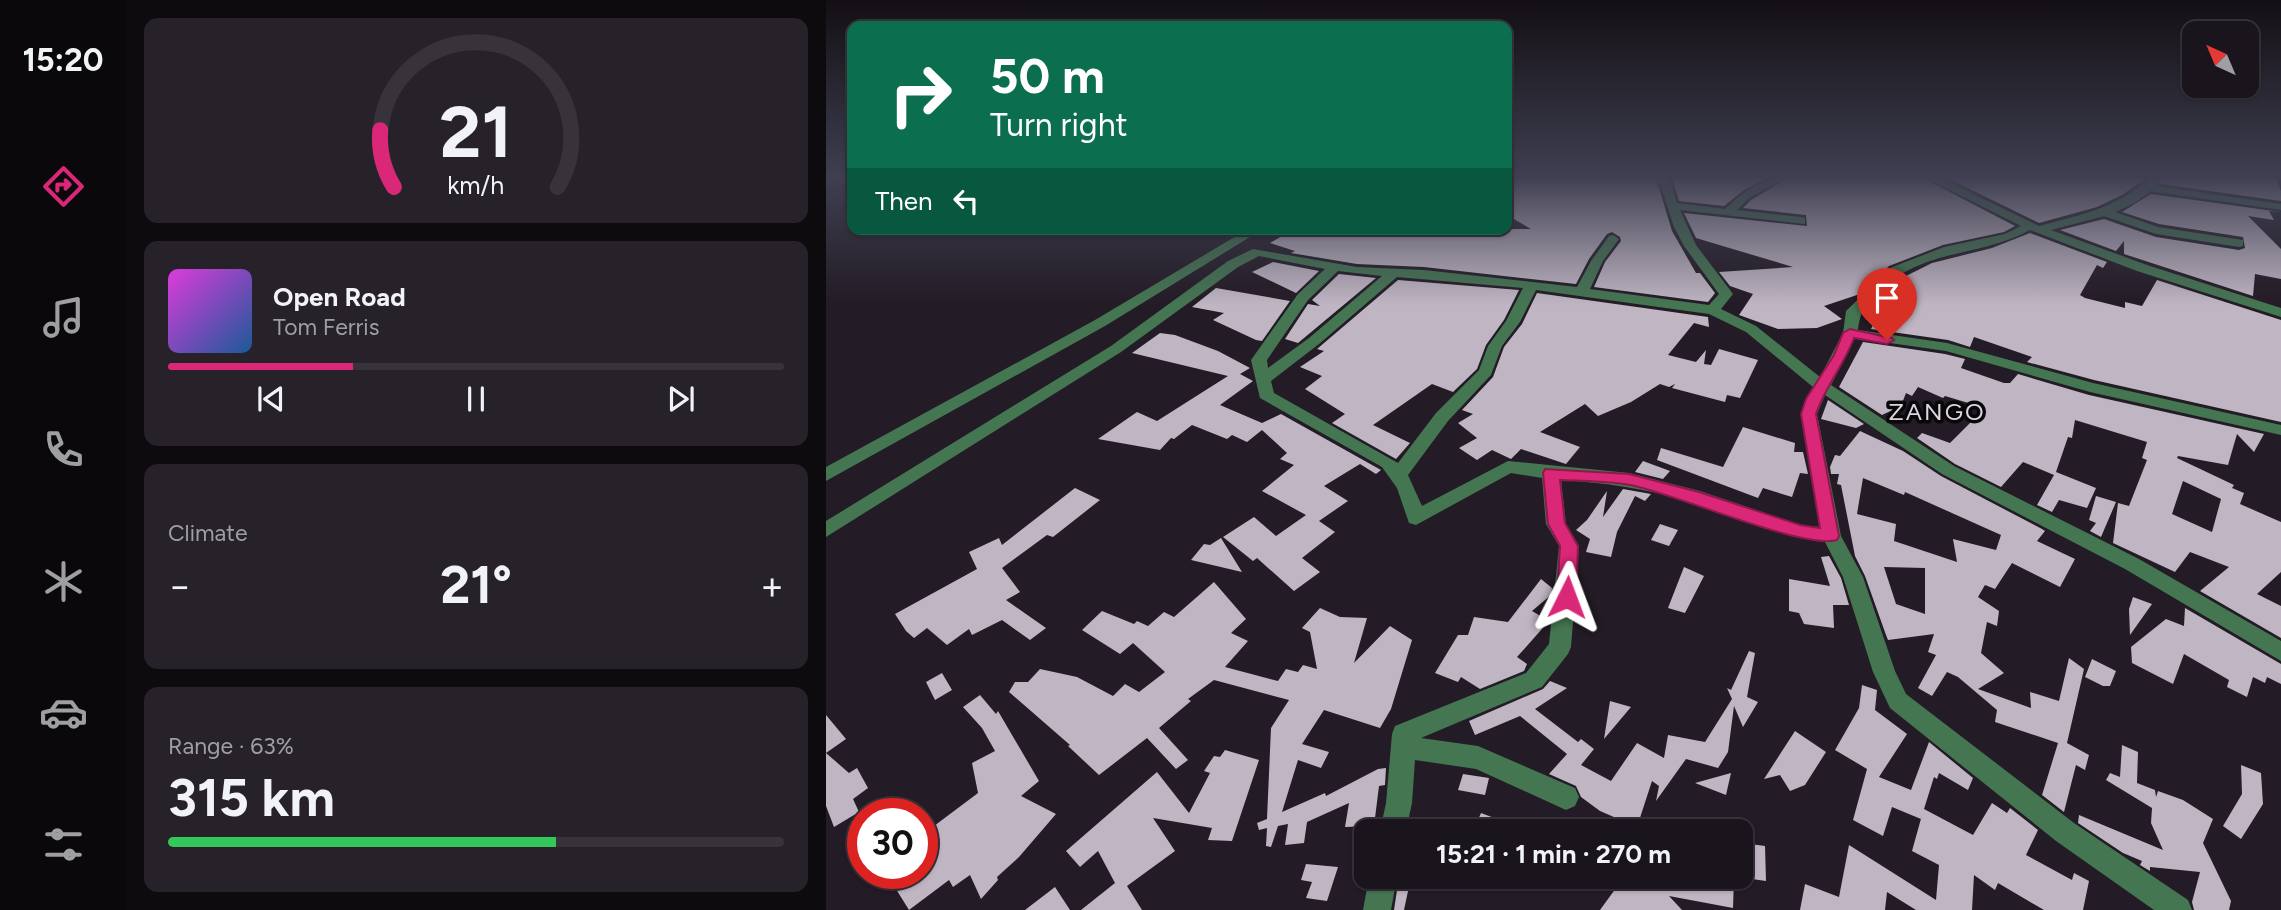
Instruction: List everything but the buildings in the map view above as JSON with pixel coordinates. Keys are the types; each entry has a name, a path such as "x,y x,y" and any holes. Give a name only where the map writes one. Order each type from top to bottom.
{"street":[{"path":"1678,220 1690,246 1726,294 1712,310"},
{"path":"2020,220 2178,281 2281,313"},
{"path":"2065,220 2009,237 1948,250 1895,271 1853,311 1850,333 1841,355 1809,414 1830,536 1853,577 1884,672 1898,701 2065,832 2178,910"},
{"path":"2129,220 2156,230 2239,243"},
{"path":"826,475 1100,323 1247,235"},
{"path":"1581,293 1597,261 1613,239"},
{"path":"826,530 1116,349 1257,252 1334,268 1424,274 1712,310 1751,329 1822,386 1948,470 2132,565 2281,652"},
{"path":"1334,268 1303,297 1259,360 1266,395 1388,463 1399,474 1416,518 1508,467 1629,479 1693,496 1799,532 1830,536"},
{"path":"1263,379 1314,341 1393,273"},
{"path":"1399,474 1442,417 1486,372 1496,346 1513,322 1531,286"},
{"path":"1850,333 1947,347 2090,387 2281,430"},
{"path":"1396,819 1404,733 1534,680 1560,647 1569,546 1556,524 1551,473"},
{"path":"1403,747 1478,758 1566,797"},
{"path":"1377,910 1381,889"}],"district":[{"name":"ZANGO","path":"1937,411"}],"route":[{"path":"1567,597 1569,546 1556,524 1551,473 1629,479 1693,496 1799,532 1830,536 1809,414 1814,399 1841,355 1850,333 1887,340"}]}
